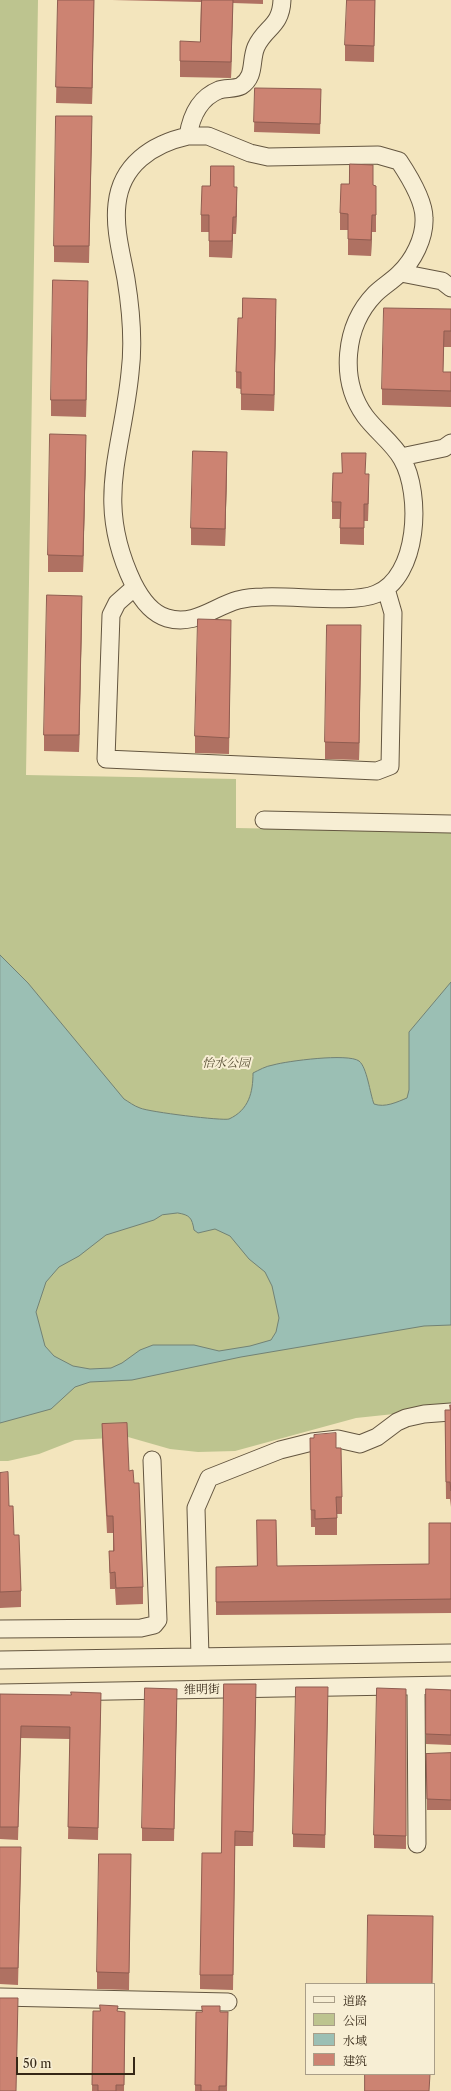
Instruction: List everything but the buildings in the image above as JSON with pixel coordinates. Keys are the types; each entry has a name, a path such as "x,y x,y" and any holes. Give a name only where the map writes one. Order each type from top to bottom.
{"street":[{"path":"188,136 191,119 198,106 220,90 240,86 251,75 256,48 263,36 277,23 282,0"},
{"path":"188,136 208,136 250,154 268,158 378,155 399,161 410,179 424,214 424,226 419,243 411,261 401,273 374,295 356,322 347,367 350,381 361,410 401,457 408,473 412,489 414,506 412,539 407,559 398,577 386,589 374,595 355,598 264,596 247,598 236,600 208,614 186,620 166,618 151,610 135,587 119,544 112,518 111,492 114,466 130,378 132,358 128,293 118,229 117,204 121,187 132,164 152,150 172,140 188,136"},
{"path":"401,273 442,281 451,288"},
{"path":"401,457 444,448 451,443"},
{"path":"135,587 117,603 111,615 106,759 376,771 390,766 393,613 386,589"},
{"path":"264,820 451,824"},
{"path":"200,1657 196,1508 208,1478 280,1450 312,1442 338,1439 360,1444 377,1437 397,1422 406,1418 424,1414 451,1412"},
{"path":"0,1629 141,1628 154,1625 158,1620 152,1460"},
{"path":"0,1660 451,1653"},
{"name":"维明街","path":"0,1693 451,1685"},
{"path":"416,1686 423,1754 417,1844"},
{"path":"0,1998 228,2002"}],"green space":[{"name":"怡水公园","path":"0,0 38,0 26,775 236,779 236,828 451,832 451,1408 356,1418 235,1451 198,1452 170,1449 128,1437 75,1440 39,1454 8,1461 0,1461"}],"water":[{"path":"0,955 28,983 124,1099 146,1110 214,1119 229,1119 241,1111 251,1094 253,1073 263,1068 280,1063 303,1060 343,1058 359,1061 364,1069 374,1104 387,1105 407,1098 409,1090 409,1032 451,982 451,1325 424,1326 241,1357 132,1380 90,1382 75,1387 51,1409 0,1423","holes":["182,1214 190,1218 194,1230 198,1233 215,1229 230,1236 249,1259 265,1272 272,1286 279,1318 276,1332 271,1340 250,1346 219,1351 194,1345 153,1345 140,1350 122,1363 111,1368 90,1369 73,1366 54,1356 45,1346 36,1312 46,1282 59,1267 79,1256 106,1235 154,1220 162,1215"]}]}
